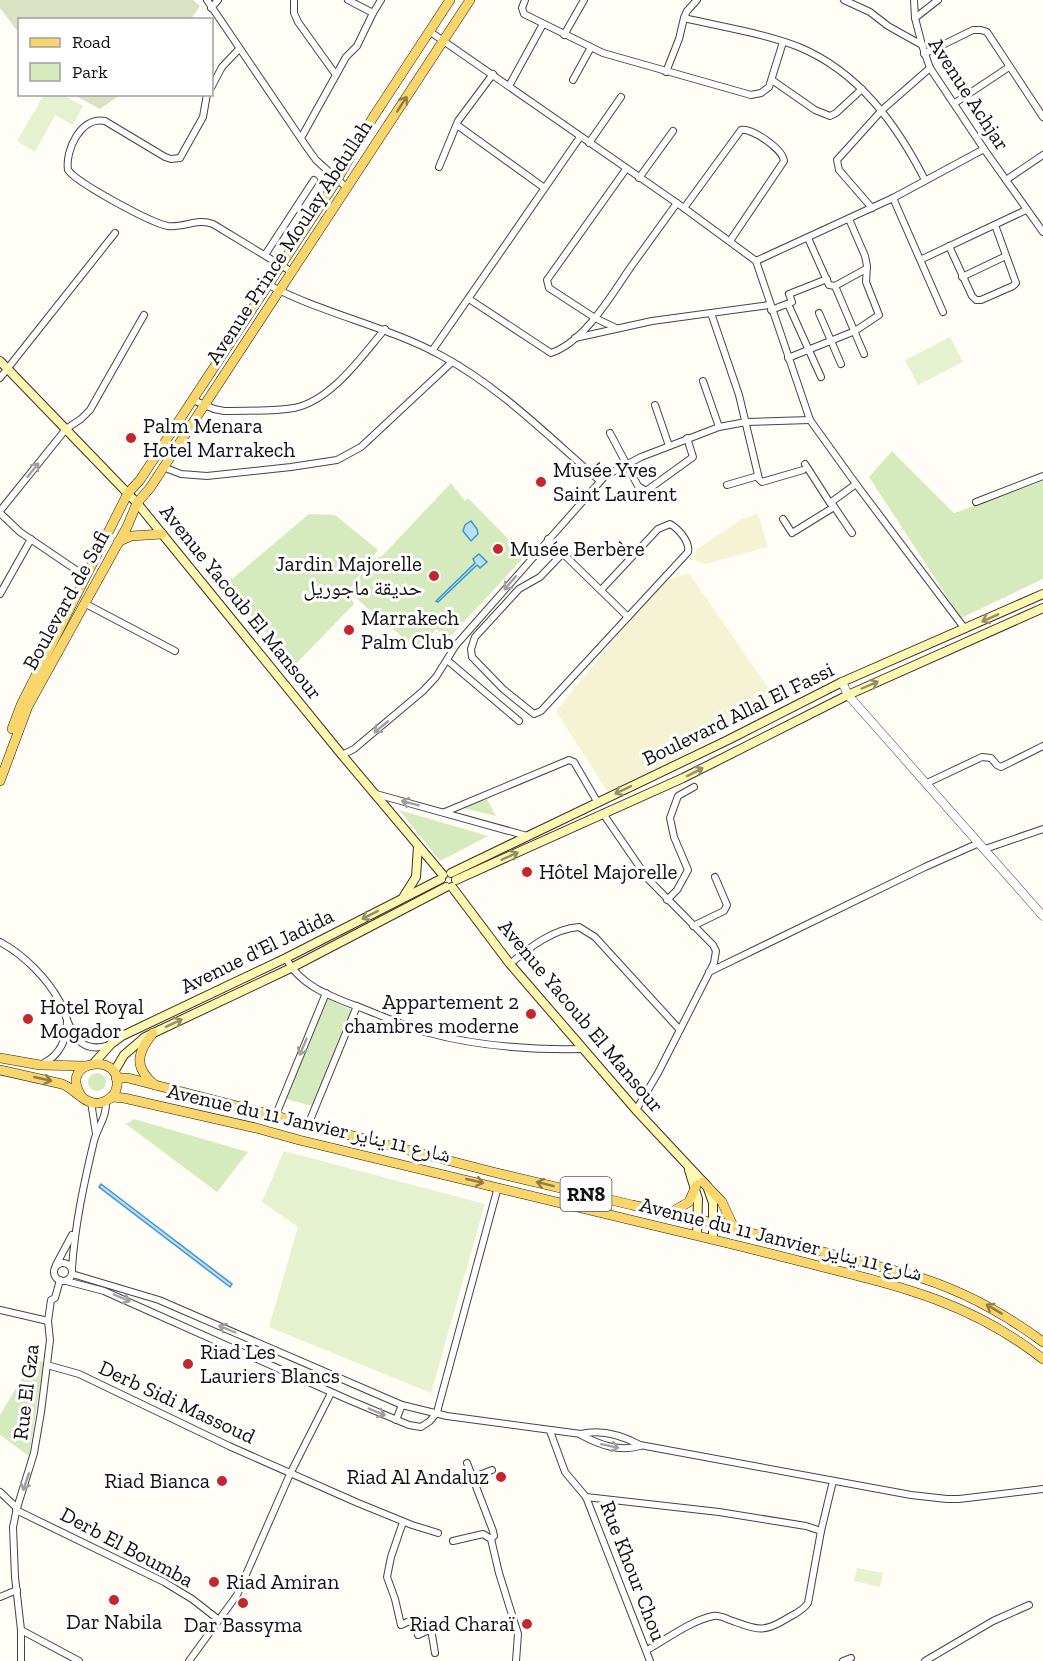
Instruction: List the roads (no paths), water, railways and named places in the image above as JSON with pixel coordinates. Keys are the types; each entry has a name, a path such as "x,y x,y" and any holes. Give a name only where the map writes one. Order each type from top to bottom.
{"main road":[{"name":"Avenue Prince Moulay Abdullah","path":"128,493 140,480 210,375 337,180 372,119 450,0"},
{"name":"Avenue Prince Moulay Abdullah","path":"137,503 150,488 470,0"},
{"name":"Avenue Yacoub El Mansour","path":"0,361 137,503 342,755 448,880 510,964 636,1110 687,1164 700,1184 712,1196 713,1239"},
{"path":"210,375 220,381"},
{"name":"Boulevard de Safi","path":"1,774 41,674 85,576 128,493"},
{"name":"Boulevard de Safi","path":"0,760 21,705 84,603 137,503"},
{"path":"118,542 131,536 162,534"},
{"name":"Boulevard Allal El Fassi","path":"448,880 527,836 842,682 1043,594"},
{"name":"Boulevard Allal El Fassi","path":"448,880 604,815 848,695 1043,608"},
{"path":"402,898 416,877 418,846"},
{"name":"Avenue d'El Jadida","path":"90,1065 111,1044 134,1030 286,958 402,898 448,880"},
{"name":"Avenue d'El Jadida","path":"115,1075 124,1055 135,1044 153,1033 291,968 448,880"},
{"path":"153,1033 143,1047 140,1060 143,1073 157,1086"},
{"name":"RN8","path":"0,1058 40,1065 104,1064 115,1075"},
{"path":"87,1100 77,1088 77,1081 80,1072 90,1065"},
{"path":"0,1070 62,1084 87,1100"},
{"path":"109,1099 117,1087 115,1075"},
{"name":"Avenue du 11 Janvier شارع 11 يناير","path":"115,1075 493,1172 632,1205 672,1212 932,1280 987,1305 1043,1342"},
{"name":"Avenue du 11 Janvier شارع 11 يناير","path":"109,1099 124,1098 256,1128 894,1285 940,1300 987,1321 1043,1359"},
{"name":"RN8","path":"87,1100 98,1103 109,1099"},
{"name":"Avenue Yacoub El Mansour","path":"697,1235 700,1184"},
{"path":"672,1212 689,1202 700,1184 722,1202 735,1230"}],"street":[{"path":"207,0 316,160 347,188"},
{"path":"211,8 218,0"},
{"path":"294,0 294,13 298,22 336,75"},
{"path":"348,0 373,13"},
{"path":"301,138 346,57 357,46 381,0"},
{"path":"525,0 522,8 524,14 591,49 666,72 751,94 766,90 783,42"},
{"path":"564,34 584,0"},
{"path":"666,72 687,11 698,0"},
{"name":"Avenue Achjar","path":"845,0 870,12 888,26 922,45 930,68 1043,232"},
{"path":"914,0 915,18 922,45"},
{"path":"915,18 938,0"},
{"path":"684,18 783,42 800,48 836,67 882,110 926,180"},
{"path":"509,86 543,24"},
{"path":"924,54 973,30 987,32 1043,117"},
{"path":"429,31 677,203 756,261 810,420 965,629"},
{"path":"213,84 222,67 239,49"},
{"path":"573,80 591,49"},
{"path":"955,103 1009,66"},
{"path":"872,208 839,170 837,160 882,110 930,68"},
{"path":"439,166 466,108 493,74"},
{"path":"771,80 815,110 830,116 862,89"},
{"path":"207,96 203,117 180,158 165,158 105,121 95,120 86,125 70,148 67,157 68,170 78,180 154,222 174,226 206,221 292,272"},
{"path":"589,143 621,97"},
{"path":"457,125 543,188"},
{"path":"684,208 741,130 747,129 780,152 784,161 730,241"},
{"path":"639,178 673,131"},
{"path":"432,351 580,137"},
{"path":"756,261 893,198 984,149"},
{"path":"1006,180 1043,155"},
{"path":"616,328 595,318 549,288 547,280 626,169"},
{"path":"265,255 314,180"},
{"path":"893,198 922,259 943,312"},
{"path":"469,299 551,353 560,349 574,339 609,301 677,203"},
{"path":"922,259 1026,210"},
{"path":"788,358 855,331 879,315 866,282 865,256 849,219"},
{"path":"949,246 962,277 976,300 1013,286 1016,283 995,225"},
{"path":"0,378 115,233"},
{"path":"808,238 830,285 835,286 866,269"},
{"path":"962,277 1006,256"},
{"path":"574,339 616,328 788,304 792,302 789,294 827,279"},
{"path":"268,285 385,330 452,362 493,388 600,481"},
{"path":"835,286 864,354"},
{"path":"788,304 821,376"},
{"path":"819,313 841,363"},
{"path":"711,314 739,395 758,476 762,482 804,467 852,533"},
{"path":"85,576 9,524 0,512 66,429 90,410 144,315"},
{"path":"193,400 224,411 296,408 322,395 347,374 385,330"},
{"path":"163,467 181,474 207,476 291,468 337,460 361,447 452,362"},
{"path":"703,381 719,427"},
{"path":"655,405 669,446"},
{"path":"342,755 354,749 436,677 456,645 600,481 625,464 719,427 746,422 810,420"},
{"path":"610,433 638,486 646,491 693,457 687,438"},
{"path":"727,485 758,476"},
{"path":"976,502 1043,476"},
{"path":"783,519 792,533 832,505 856,484"},
{"path":"563,553 540,577 519,589 475,637 472,644 472,657 527,711 537,714 688,552 688,544 674,526 670,524 658,529 601,590"},
{"path":"0,594 31,539"},
{"path":"549,539 628,616"},
{"path":"84,603 175,651"},
{"path":"447,660 519,721"},
{"path":"842,682 848,695 1043,916"},
{"path":"927,783 982,757 991,758 1001,767 1043,746"},
{"path":"445,812 569,760 574,762 598,802"},
{"path":"667,900 677,890 688,870 674,837 670,818 678,796 694,787"},
{"path":"376,794 527,836"},
{"path":"604,815 648,879 713,945 716,951 714,963 658,1073 636,1110"},
{"path":"707,973 925,867 982,846 1043,829"},
{"path":"693,926 724,911 727,905 715,877"},
{"path":"510,964 541,941 564,930 579,927 595,937 679,1029"},
{"path":"0,942 24,960 43,979 59,1000 78,1040 95,1048 111,1044"},
{"path":"286,958 291,968 302,979 326,993 430,1033 480,1042 533,1047 583,1048"},
{"path":"274,1117 326,993"},
{"path":"308,1125 357,1006"},
{"path":"40,1065 54,1058 60,1050 66,1037 68,1019"},
{"path":"63,1281 72,1271 75,1229 96,1134 104,1119 109,1099"},
{"path":"87,1100 96,1134"},
{"path":"75,1229 54,1272 63,1281 104,1291 417,1428 430,1421 437,1412 498,1187"},
{"path":"56,1265 63,1262 72,1271 159,1300 402,1405 447,1416 581,1434 612,1447 632,1448 640,1445"},
{"name":"Rue El Gza","path":"21,1661 21,1630 13,1542 16,1509 34,1453 47,1365 51,1300 55,1298 63,1281"},
{"path":"0,1310 48,1321"},
{"path":"302,1379 308,1364"},
{"name":"Derb Sidi Massoud","path":"47,1365 79,1374 178,1423 290,1474 403,1522 438,1533"},
{"path":"349,1400 356,1386"},
{"path":"189,1661 237,1595 290,1474 331,1392"},
{"path":"396,1420 402,1405"},
{"name":"Rue Khour Chou","path":"550,1431 565,1472 586,1497 650,1661"},
{"path":"581,1434 595,1431 618,1435 640,1445 911,1495 960,1499 1043,1489"},
{"path":"467,1463 494,1534 491,1539 499,1574 518,1634 516,1661"},
{"path":"474,1477 492,1470"},
{"path":"647,1650 692,1625 716,1615 755,1629 775,1626 804,1609 808,1603 833,1480"},
{"path":"0,1492 16,1509"},
{"path":"586,1497 719,1512 806,1526 821,1531"},
{"name":"Derb El Boumba","path":"16,1509 164,1582 192,1599 219,1620"},
{"path":"403,1522 387,1577 401,1625 414,1619 418,1635 431,1629 435,1653"},
{"path":"453,1541 483,1534 491,1539"},
{"path":"0,1597 17,1590"},
{"path":"925,1661 993,1621 1029,1605"},
{"path":"21,1630 79,1661"},
{"path":"843,1661 851,1658"}],"water":[{"path":"471,521 478,534 471,541 463,531 465,525"},
{"path":"479,554 487,562 480,568 477,565 438,602 436,601 475,563 473,559"},
{"path":"101,1184 232,1284 230,1287 99,1187"}],"place":[{"name":"Palm Menara Hotel Marrakech","path":"131,438"},
{"name":"Musée Yves Saint Laurent","path":"541,482"},
{"name":"Musée Berbère","path":"498,549"},
{"name":"Jardin Majorelle حديقة ماجوريل","path":"434,576"},
{"name":"Marrakech Palm Club","path":"349,630"},
{"name":"Hôtel Majorelle","path":"527,872"},
{"name":"Appartement 2 chambres moderne","path":"531,1014"},
{"name":"Hotel Royal Mogador","path":"28,1019"},
{"name":"Riad Les Lauriers Blancs","path":"188,1364"},
{"name":"Riad Al Andaluz","path":"501,1477"},
{"name":"Riad Bianca","path":"222,1481"},
{"name":"Riad Amiran","path":"214,1582"},
{"name":"Dar Nabila","path":"114,1600"},
{"name":"Dar Bassyma","path":"243,1603"},
{"name":"Riad Charaï","path":"527,1624"}]}
